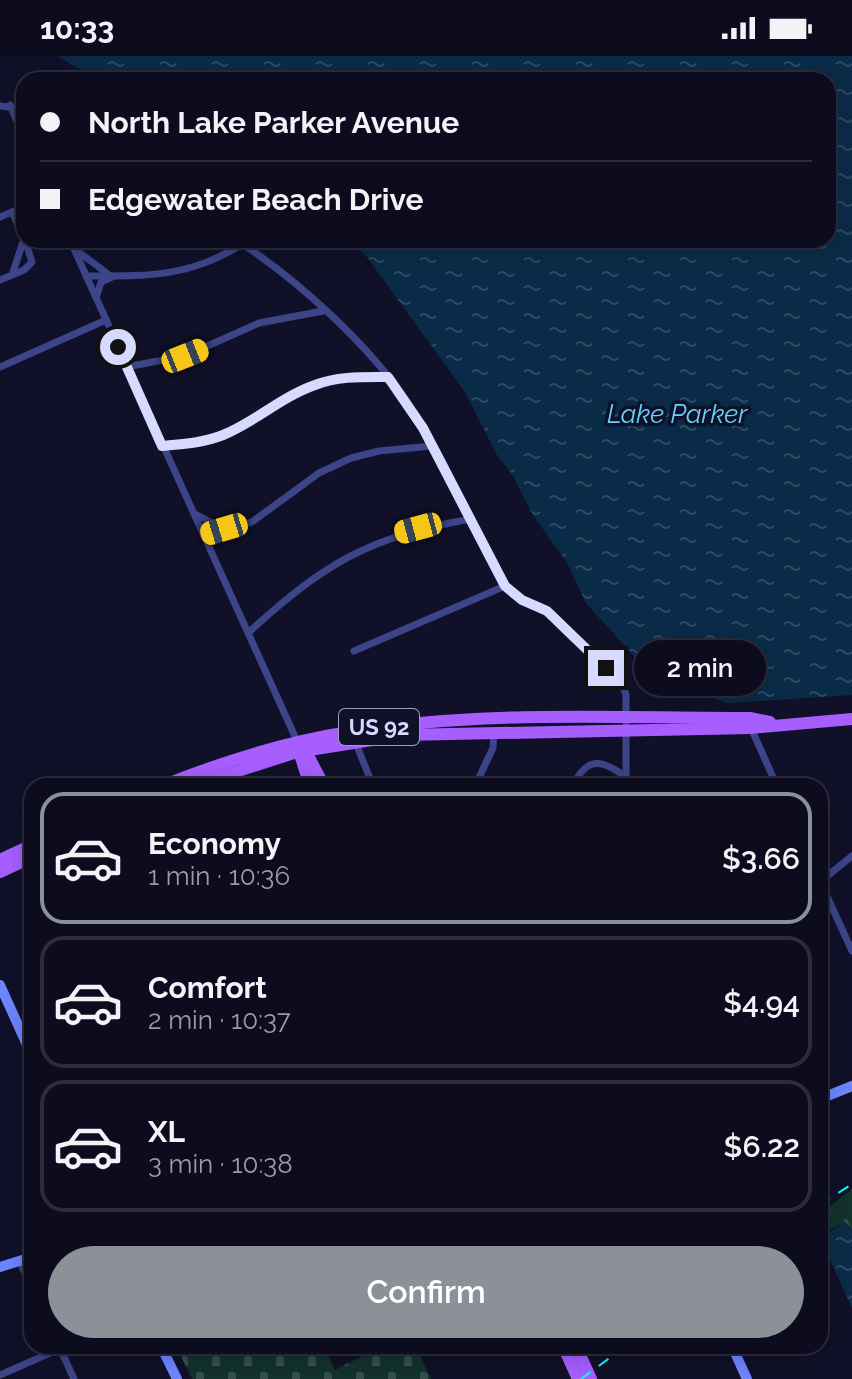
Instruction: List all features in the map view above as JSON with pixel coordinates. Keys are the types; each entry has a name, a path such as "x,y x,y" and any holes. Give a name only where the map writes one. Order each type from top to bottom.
{"main road":[{"name":"US 92","path":"216,778 300,748 355,741 750,718 773,722 852,719"},
{"name":"US 92","path":"183,778 228,761 421,723 751,728 773,722"},
{"path":"300,748 308,778"},
{"path":"300,748 319,778"},
{"path":"269,760 293,764 305,778"},
{"path":"0,860 24,849"},
{"path":"0,872 24,861"},
{"path":"567,1354 578,1379"},
{"path":"580,1354 591,1379"}],"street":[{"path":"10,105 16,119"},
{"path":"0,106 16,107"},
{"path":"0,217 16,210"},
{"path":"12,212 16,221"},
{"path":"11,275 21,248"},
{"path":"0,280 32,262 27,248"},
{"path":"74,248 300,748"},
{"path":"77,248 112,277"},
{"path":"86,276 141,278 215,259 231,248"},
{"path":"248,248 268,261 365,349 388,377 410,406 505,586 522,600 547,611 620,681 626,694 626,778"},
{"path":"96,298 101,282 112,277"},
{"path":"126,367 185,356 259,323 323,311"},
{"path":"0,367 106,320"},
{"path":"162,446 204,441 224,435 274,403 318,384 345,378 388,377"},
{"path":"203,535 261,517 319,473 339,463 379,451 432,446"},
{"path":"192,512 208,524 224,529"},
{"path":"249,632 299,587 338,560 400,533 471,519"},
{"path":"210,551 215,538 224,529"},
{"path":"354,651 505,586"},
{"path":"751,728 773,778"},
{"path":"479,778 493,748 494,731"},
{"path":"355,741 370,778"},
{"path":"577,778 590,763 605,764 626,778"},
{"path":"828,876 852,856"},
{"path":"828,905 852,951"},
{"path":"0,985 24,1038"},
{"path":"828,1096 852,1086"},
{"path":"0,1267 24,1260"},
{"path":"0,1275 17,1263"},
{"path":"17,1263 24,1275"},
{"path":"0,1375 46,1354"},
{"path":"64,1354 74,1379"},
{"path":"165,1354 179,1379"},
{"path":"171,1354 179,1379"},
{"path":"736,1354 747,1379"}],"green space":[{"path":"852,1189 852,1229 845,1222 828,1231 828,1208"},
{"path":"180,1354 328,1354 335,1370 366,1354 420,1354 431,1379 192,1379"}],"water":[{"name":"Lake Parker","path":"57,56 852,56 852,695 727,703 650,674 586,603 567,563 533,515 512,474 498,457 465,392 358,248 836,248 836,72 85,72"},
{"path":"845,1222 852,1229 852,1308 828,1256 828,1233"}],"railway":[{"path":"828,1200 852,1184"},
{"path":"581,1379 615,1354"}],"route":[{"path":"118,347 162,446 204,441 224,435 274,403 318,384 345,378 388,377 423,428 505,586 522,600 547,611 606,668"}]}
